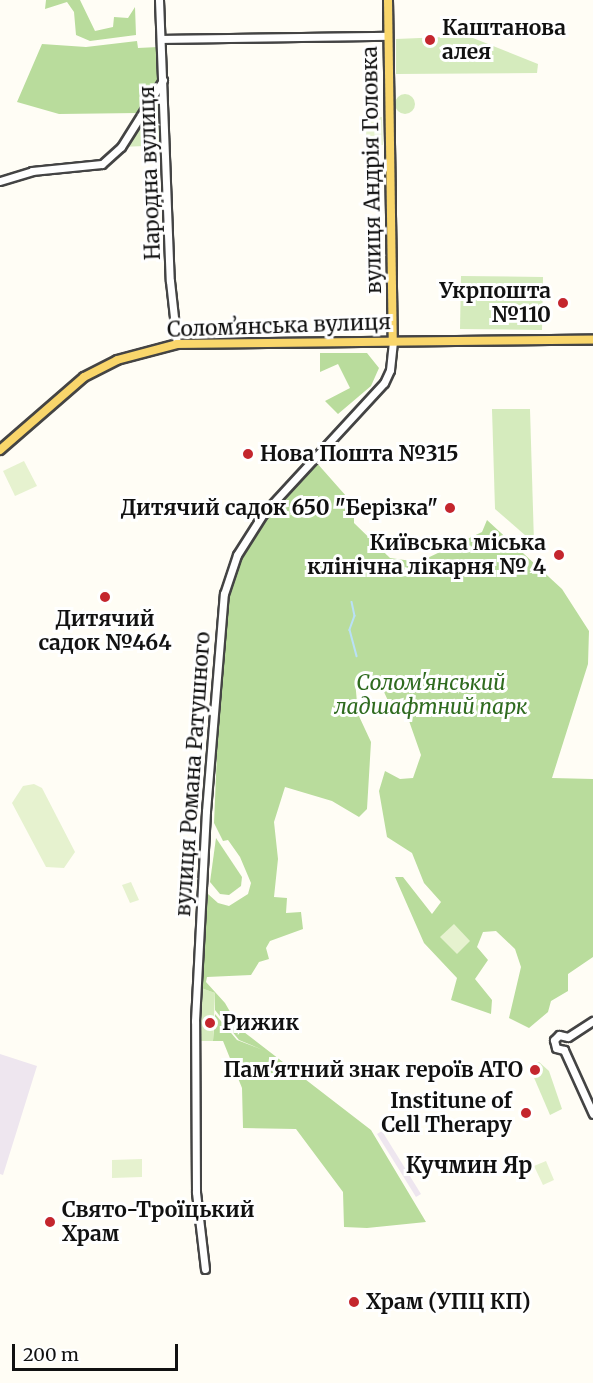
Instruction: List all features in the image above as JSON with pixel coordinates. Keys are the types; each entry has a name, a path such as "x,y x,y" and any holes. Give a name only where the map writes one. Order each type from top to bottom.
{"main road":[{"name":"вулиця Андрія Головка","path":"388,0 393,340"},
{"name":"Соломʼянська вулиця","path":"0,450 84,377 117,360 177,344 393,340 593,340"}],"street":[{"name":"Народна вулиця","path":"159,0 164,80 170,281 177,344"},
{"path":"161,39 387,36"},
{"path":"0,181 32,171 102,164 121,147 164,80"},
{"name":"вулиця Романа Ратушного","path":"205,1269 196,1192 195,1022 207,806 225,594 237,555 263,514 384,383 390,370 393,340"},
{"path":"568,1037 593,1020"},
{"path":"564,1050 556,1048 554,1040 561,1034 568,1037"},
{"path":"564,1050 570,1044 568,1037"},
{"path":"564,1050 593,1114"}],"shaded area":[{"path":"0,1054 37,1066 3,1175 0,1174"},
{"path":"382,1131 421,1194 416,1197 377,1134"}],"green space":[{"path":"46,0 80,0 95,31 113,27 114,17 128,18 135,7 136,35 90,41 76,35 74,12 67,2 45,9"},
{"path":"468,36 538,64 537,73 396,74 396,39"},
{"path":"137,41 138,48 158,47 160,79 138,113 59,114 17,102 42,44 86,47"},
{"path":"163,80 167,145 121,147"},
{"path":"405,94 412,97 415,104 412,111 405,114 398,111 395,104 398,97"},
{"path":"366,117 382,117 383,145 366,145"},
{"path":"461,276 543,277 542,330 460,329"},
{"path":"320,353 367,353 379,368 371,386 338,414 325,401 350,388 338,364 320,372"},
{"path":"492,409 530,409 534,543 495,509"},
{"path":"24,461 37,486 15,496 3,471"},
{"name":"Солом'янський ладшафтний парк","path":"316,462 354,505 354,523 390,558 419,562 482,532 487,520 562,589 589,631 588,664 552,778 593,779 593,957 568,974 568,991 551,1001 548,1012 529,1028 509,1018 521,967 515,949 496,931 483,932 477,947 488,960 475,979 492,1000 491,1014 451,1000 457,978 424,943 395,877 403,877 432,914 441,902 424,883 412,853 387,837 379,791 385,771 400,779 413,778 421,755 408,718 390,705 379,681 368,675 355,680 358,714 371,742 367,809 359,817 332,801 285,787 274,822 278,859 274,897 287,898 286,913 301,912 303,929 270,941 266,948 269,959 259,962 251,975 207,977 206,982 225,1003 240,1029 371,1130 426,1222 367,1228 344,1227 343,1192 296,1129 243,1128 242,1088 223,1041 213,1041 215,1014 237,1040 263,1050 239,1040 215,1010 215,993 201,988 208,894 218,903 229,906 248,894 251,883 240,857 228,840 223,841 214,823 220,682 230,586 238,563 263,523"},
{"path":"34,784 42,788 75,852 64,868 46,867 12,803 23,786"},
{"path":"216,838 242,877 241,886 229,895 220,894 210,882"},
{"path":"131,882 139,900 130,903 122,885"},
{"path":"454,924 470,941 457,954 440,937"},
{"path":"201,988 215,993 213,1041 201,1041"},
{"path":"539,1062 549,1071 562,1109 550,1115 529,1066"},
{"path":"142,1159 142,1177 112,1178 112,1160"},
{"path":"546,1161 554,1180 543,1185 534,1166"}],"waterway":[{"path":"352,602 355,616 350,630 357,656"}],"place":[{"name":"Каштанова алея","path":"430,40"},
{"name":"Укрпошта №110","path":"563,303"},
{"name":"Нова Пошта №315","path":"248,454"},
{"name":"Дитячий садок 650 \"Берізка\"","path":"450,508"},
{"name":"Київська міська клінічна лікарня № 4","path":"559,555"},
{"name":"Дитячий садок №464","path":"105,597"},
{"name":"Рижик","path":"210,1023"},
{"name":"Пам'ятний знак героїв АТО","path":"535,1070"},
{"name":"Institune of Cell Therapy","path":"526,1113"},
{"name":"Свято-Троїцький Храм","path":"50,1222"},
{"name":"Храм (УПЦ КП)","path":"354,1302"}],"district":[{"name":"Кучмин Яр","path":"469,1166"}]}
